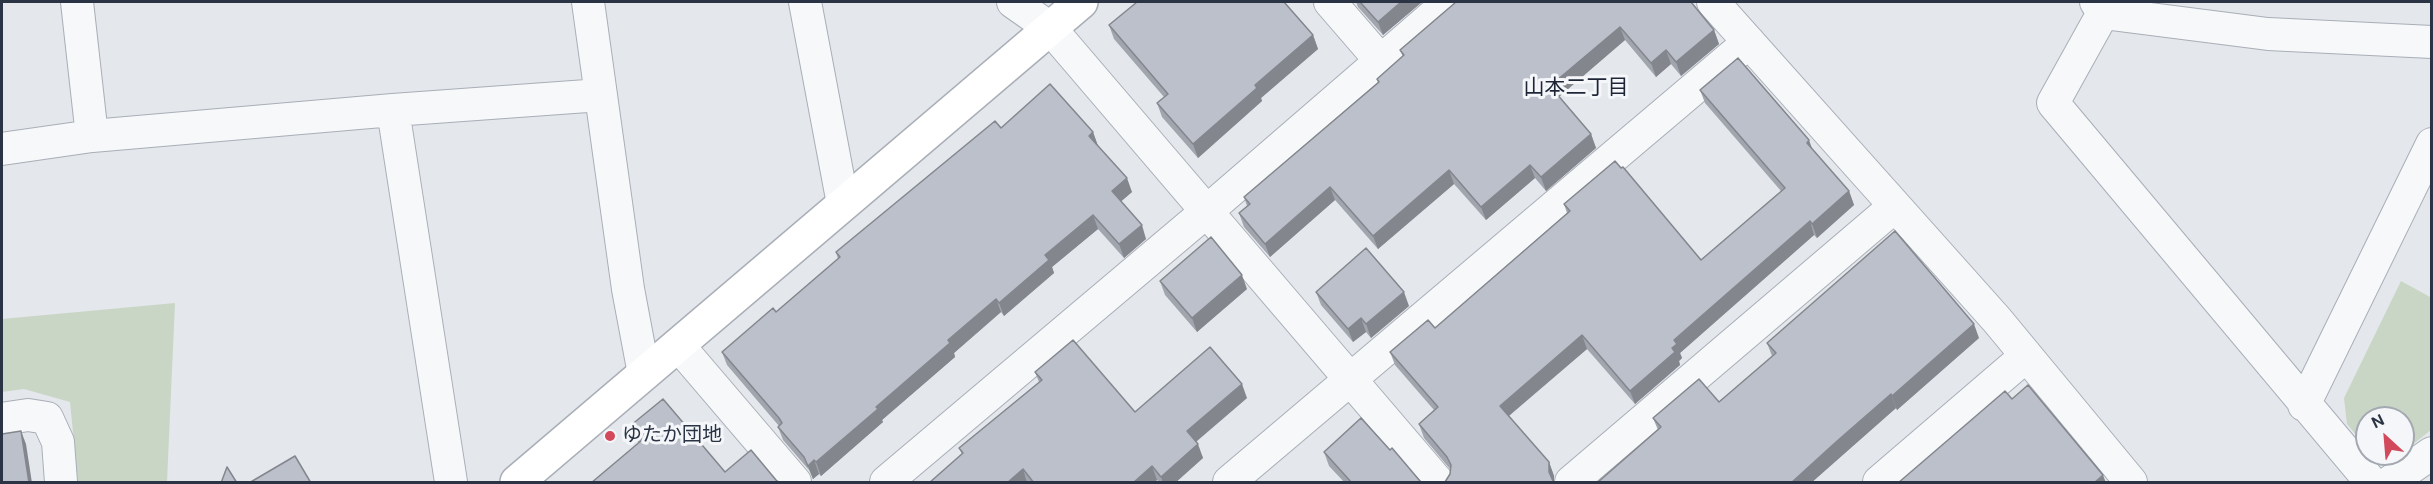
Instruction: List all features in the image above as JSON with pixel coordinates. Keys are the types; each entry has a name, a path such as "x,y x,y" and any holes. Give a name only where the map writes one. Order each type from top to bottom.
{"street":[{"path":"77,2 92,136"},
{"path":"588,2 628,289 644,374"},
{"path":"806,2 843,204"},
{"path":"1013,2 1050,28 1438,483"},
{"path":"517,483 1081,2"},
{"path":"1330,2 1381,61"},
{"path":"886,483 1206,212 1449,2"},
{"path":"1713,2 2026,356 2131,483"},
{"path":"2371,483 2053,102 2099,7 2268,34 2432,42"},
{"path":"1229,483 1749,42"},
{"path":"2,148 92,136 601,95"},
{"path":"393,110 451,483"},
{"path":"2304,405 2432,144"},
{"path":"1571,483 1895,206"},
{"path":"678,345 795,483"},
{"path":"1879,483 2026,356"},
{"path":"2,419 28,415 46,418 58,442 61,483"},
{"path":"2390,483 2432,453"}],"green space":[{"path":"2401,281 2432,298 2431,430 2415,443 2415,406 2355,406 2355,434 2347,424 2344,398"},
{"path":"175,303 167,482 78,482 70,402 24,389 2,392 2,319"}],"building":[{"path":"1137,2 1284,2 1313,35 1255,85 1257,88 1193,144 1157,103 1168,94 1109,25"},
{"path":"1360,2 1401,2 1378,22"},
{"path":"1456,2 1691,2 1714,30 1676,62 1666,50 1651,63 1620,27 1550,86 1591,134 1541,177 1530,165 1481,207 1449,170 1373,236 1330,187 1265,244 1239,213 1250,204 1244,197 1379,82 1377,79 1404,55 1400,50"},
{"path":"1738,58 1809,140 1807,143 1849,191 1812,224 1810,221 1674,340 1677,344 1672,348 1675,352 1630,391 1582,335 1500,406 1549,462 1549,472 1556,483 1444,483 1450,474 1451,465 1419,424 1438,407 1390,352 1428,320 1435,328 1570,211 1564,204 1615,161 1621,168 1623,167 1701,260 1785,188 1700,90"},
{"path":"1050,84 1093,132 1089,136 1127,178 1112,191 1142,225 1119,244 1093,215 1045,255 1049,260 999,303 996,299 948,340 950,343 876,407 878,409 816,462 814,460 808,466 804,457 778,427 782,423 779,418 722,352 773,308 776,312 840,257 836,252 995,121 1001,128"},
{"path":"1895,231 1974,324 1791,483 1597,483 1661,427 1653,418 1699,379 1719,402 1776,353 1767,343"},
{"path":"1211,237 1242,275 1192,318 1160,281"},
{"path":"1366,248 1404,292 1366,324 1361,318 1348,329 1316,292"},
{"path":"1073,340 1135,412 1210,347 1242,384 1187,431 1198,444 1161,477 1152,466 1133,483 1034,483 1023,469 1007,483 929,483 963,453 959,448 1042,380 1035,372"},
{"path":"2028,385 2103,475 2094,483 1898,483 2005,391 2012,399"},
{"path":"663,399 725,472 751,450 780,483 591,483 642,440 630,426"},
{"path":"1361,418 1423,483 1352,483 1324,452"},
{"path":"21,431 29,483 2,483 2,434"},
{"path":"295,456 311,483 249,483"},
{"path":"227,467 237,483 221,483"}],"place":[{"name":"ゆたか団地","path":"610,436"}],"district":[{"name":"山本二丁目","path":"1576,88"}]}
